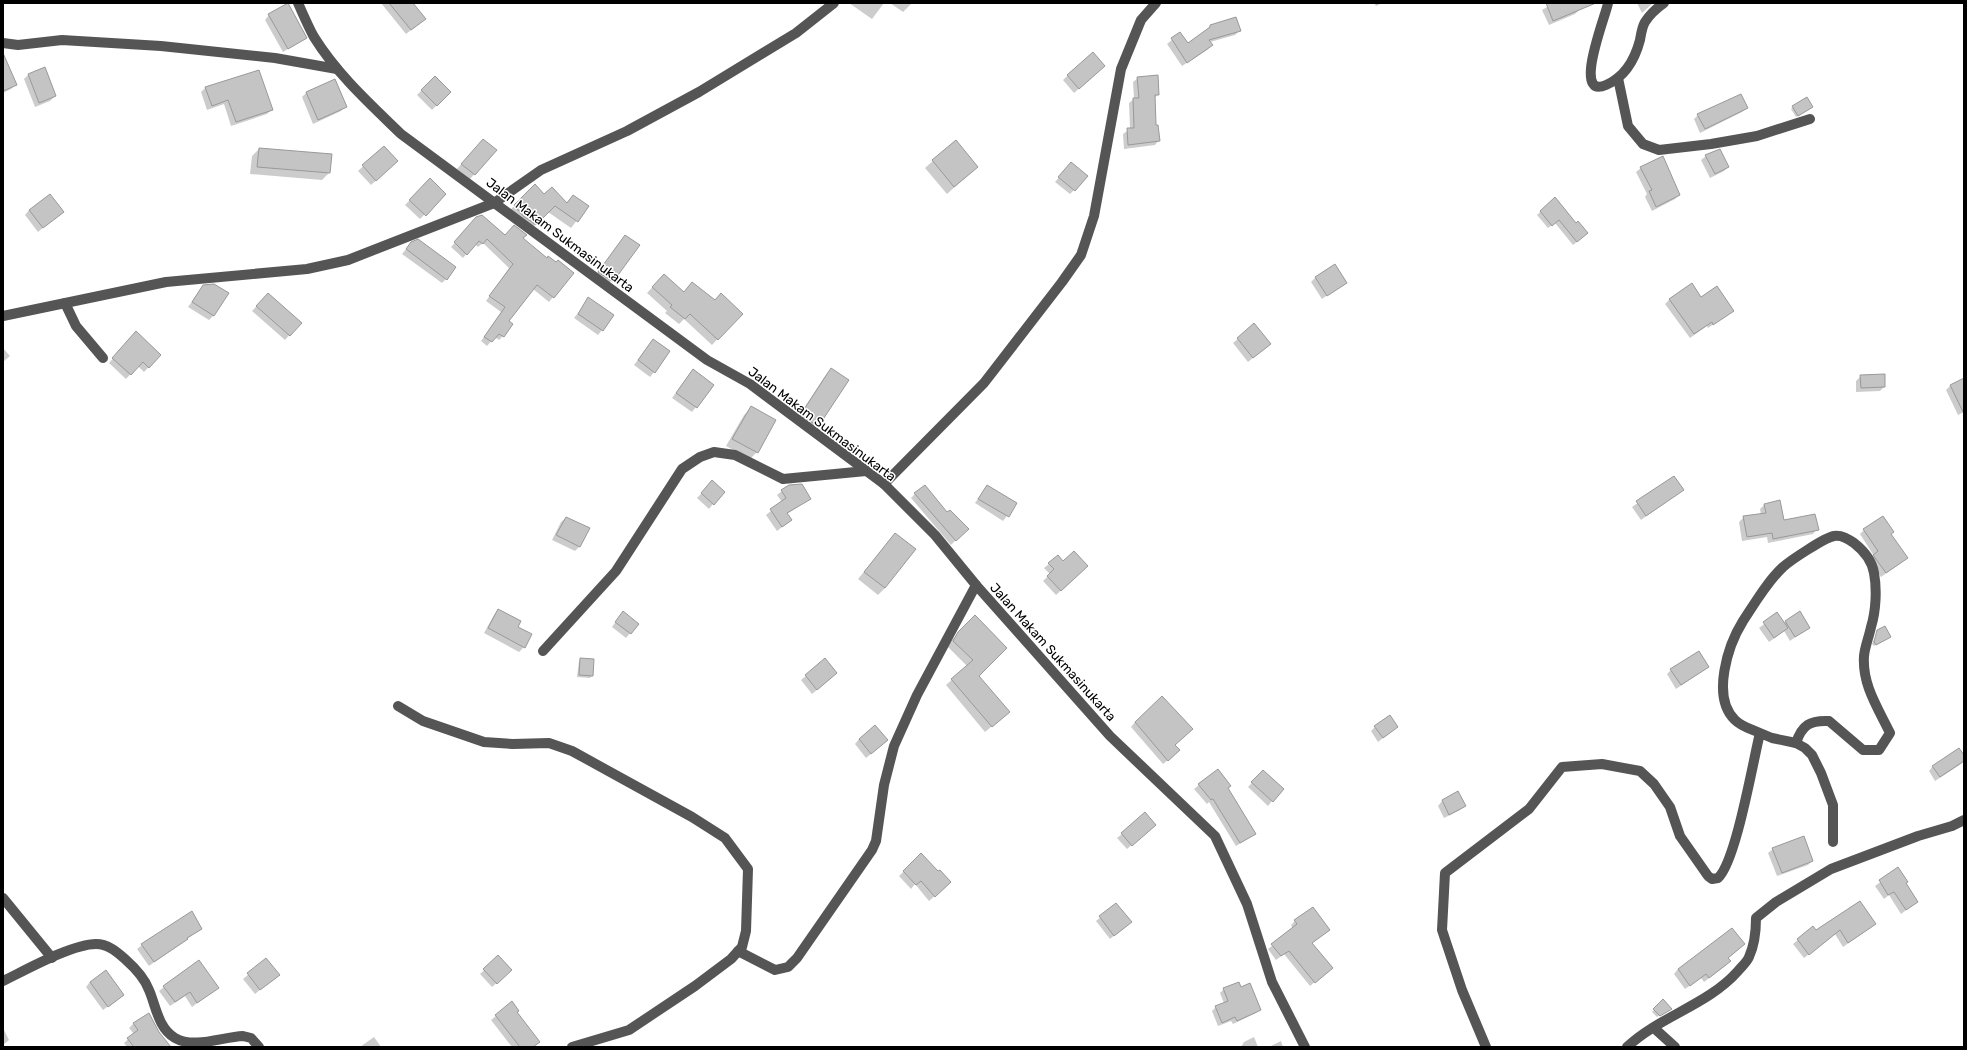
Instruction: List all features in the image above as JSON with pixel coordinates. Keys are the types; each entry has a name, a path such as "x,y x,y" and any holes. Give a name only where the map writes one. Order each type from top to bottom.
{"street":[{"name":"Jalan Makam Sukmasinukarta","path":"298,3 314,36 337,69 401,134 707,360 750,384 884,484 935,535 976,585 1110,736 1215,836 1247,904 1272,982 1305,1047"},
{"path":"3,316 166,282 308,269 341,261 494,203 542,170 627,131 699,92 796,33 834,3"},
{"path":"884,484 984,382 1062,282 1081,255 1094,216 1121,69 1142,20 1156,3"},
{"path":"1608,3 1594,51 1590,72 1591,80 1594,86 1598,87 1608,84 1618,78 1634,60 1644,23 1655,9 1664,3"},
{"path":"3,43 18,45 62,40 161,46 275,58 337,69"},
{"path":"1618,78 1628,126 1643,144 1658,150 1712,144 1757,136 1810,119"},
{"path":"65,304 76,326 103,358"},
{"path":"543,651 616,570 682,469 690,462 714,452 735,455 783,479 866,471"},
{"path":"1796,743 1801,730 1811,723 1820,721 1829,722 1863,750 1879,750 1890,733 1871,698 1864,657 1874,612 1876,588 1874,572 1870,562 1860,548 1842,537 1833,536 1806,550 1783,568 1739,628 1727,660 1723,683 1724,702 1735,720 1745,727 1772,738 1796,743 1805,748 1812,755 1821,773 1833,805 1833,842"},
{"path":"738,951 775,970 788,967 797,958 872,850 876,841 884,785 894,746 917,695 976,585"},
{"path":"398,706 423,721 484,742 513,744 549,743 572,751 692,817 725,838 748,869 746,931 742,947 731,959 695,986 629,1030 572,1047"},
{"path":"1486,1047 1462,990 1442,930 1445,873 1529,809 1562,767 1602,764 1640,771 1654,784 1670,807 1680,836 1708,876 1712,879 1718,878 1728,860 1736,838 1760,732"},
{"path":"1627,1047 1638,1037 1710,995 1733,977 1749,959 1754,944 1756,918 1776,902 1832,869 1918,836 1952,826 1964,820"},
{"path":"3,898 52,958"},
{"path":"3,981 78,947 96,944 108,947 133,966 149,989 157,1014 166,1031 174,1038 194,1042 243,1036 255,1041 260,1047"},
{"path":"1654,1028 1675,1047"}],"building":[{"path":"288,3 307,38 288,49 268,14"},
{"path":"389,3 413,3 426,19 411,30"},
{"path":"1546,3 1596,3 1553,21"},
{"path":"1236,17 1241,31 1209,40 1213,45 1187,63 1171,38 1180,32 1188,43 1210,27 1210,25"},
{"path":"1093,52 1105,66 1079,89 1067,75"},
{"path":"3,53 17,85 3,91"},
{"path":"45,67 56,96 39,103 28,74"},
{"path":"259,70 273,110 236,122 228,100 212,106 205,87"},
{"path":"1158,75 1159,95 1155,95 1156,125 1158,125 1160,141 1128,145 1127,128 1134,128 1133,98 1139,98 1137,77"},
{"path":"435,76 451,92 437,106 421,90"},
{"path":"335,79 347,107 318,120 306,92"},
{"path":"1741,94 1748,108 1705,129 1697,114"},
{"path":"1807,97 1813,107 1798,116 1792,106"},
{"path":"483,139 497,150 475,175 461,164"},
{"path":"956,140 978,167 954,187 932,160"},
{"path":"384,146 398,161 376,181 362,165"},
{"path":"259,148 332,154 330,173 257,167"},
{"path":"1720,149 1729,167 1715,174 1705,155"},
{"path":"1663,156 1680,195 1656,207 1649,191 1652,190 1640,167"},
{"path":"1071,162 1088,176 1075,191 1058,177"},
{"path":"430,178 446,194 426,216 409,200"},
{"path":"535,184 544,194 552,187 567,203 573,195 589,206 578,222 555,206 536,225 523,216 514,205"},
{"path":"50,194 64,212 43,228 29,210"},
{"path":"1555,197 1576,223 1578,221 1588,233 1577,242 1559,220 1552,226 1540,211"},
{"path":"482,215 505,235 514,225 527,235 523,238 547,258 548,256 556,262 558,260 574,273 554,298 537,285 509,321 513,324 504,337 499,334 492,342 484,337 505,307 489,296 513,264 487,239 483,244 479,241 467,255 454,242 476,217"},
{"path":"625,235 640,245 613,282 598,272"},
{"path":"418,239 456,267 447,280 406,249 411,242"},
{"path":"1335,264 1347,283 1327,296 1315,277"},
{"path":"664,274 684,292 692,282 715,300 721,293 743,314 718,340 690,314 685,319 670,307 672,305 652,287"},
{"path":"1692,283 1701,297 1717,286 1734,311 1713,325 1712,322 1694,334 1669,299"},
{"path":"214,284 229,293 214,316 192,302 203,285"},
{"path":"268,293 302,323 290,336 256,306"},
{"path":"588,297 614,315 603,331 578,314"},
{"path":"1254,323 1271,344 1253,358 1237,338"},
{"path":"136,331 161,355 149,368 143,362 131,375 112,358"},
{"path":"653,339 670,351 655,373 638,360"},
{"path":"831,368 849,380 818,427 801,414"},
{"path":"693,369 714,385 697,408 676,393"},
{"path":"1885,374 1885,387 1861,388 1860,375"},
{"path":"1964,378 1964,414 1950,385"},
{"path":"751,406 776,420 758,453 732,439"},
{"path":"1674,476 1684,490 1646,516 1636,501"},
{"path":"712,480 725,492 714,505 701,493"},
{"path":"802,484 811,499 787,513 792,520 782,527 770,509 786,498 781,490 789,485"},
{"path":"925,485 947,512 950,510 969,529 956,541 914,493"},
{"path":"987,485 1017,503 1009,517 978,499"},
{"path":"1780,500 1784,520 1815,514 1819,530 1773,539 1772,533 1747,537 1743,516 1766,513 1764,504"},
{"path":"1883,516 1894,532 1891,534 1908,558 1886,573 1873,555 1878,551 1863,529"},
{"path":"566,517 590,528 580,547 556,535"},
{"path":"895,533 916,549 885,588 864,572"},
{"path":"1074,551 1088,566 1061,591 1047,576 1054,569 1048,563 1058,555 1063,561"},
{"path":"498,609 521,621 518,627 532,634 525,648 488,628"},
{"path":"623,611 639,624 631,634 615,622"},
{"path":"1800,611 1810,628 1795,637 1785,621"},
{"path":"1777,612 1788,628 1774,638 1763,622"},
{"path":"975,615 1007,648 979,676 1010,712 992,727 951,679 973,660 953,641 958,632"},
{"path":"1885,626 1891,637 1876,645 1874,642 1877,630"},
{"path":"1699,651 1709,667 1681,685 1670,669"},
{"path":"580,658 594,659 593,676 579,675"},
{"path":"825,658 837,673 817,690 805,675"},
{"path":"1162,696 1193,729 1175,745 1180,750 1168,761 1135,722"},
{"path":"1390,715 1398,727 1383,738 1374,726"},
{"path":"875,725 888,740 871,754 859,739"},
{"path":"1959,748 1964,755 1964,761 1940,777 1932,766"},
{"path":"1218,769 1231,786 1228,788 1256,834 1240,843 1213,799 1211,800 1198,784"},
{"path":"1263,770 1284,789 1273,802 1251,782"},
{"path":"1458,791 1466,806 1449,815 1442,800"},
{"path":"1145,812 1156,825 1132,846 1121,833"},
{"path":"1804,836 1813,861 1782,873 1772,848"},
{"path":"921,853 951,882 935,897 921,881 916,885 903,871"},
{"path":"1898,867 1908,882 1906,883 1918,902 1906,910 1894,892 1888,895 1879,880"},
{"path":"1860,901 1876,924 1848,943 1840,930 1809,955 1797,939 1813,926 1816,930"},
{"path":"1116,903 1132,922 1114,936 1099,916"},
{"path":"1313,907 1330,930 1312,943 1333,968 1315,983 1289,951 1281,956 1271,944 1297,924 1294,920"},
{"path":"192,911 202,929 154,962 141,944"},
{"path":"1732,928 1745,944 1728,958 1731,961 1709,978 1706,974 1690,986 1678,969"},
{"path":"498,955 512,970 497,984 483,969"},
{"path":"266,958 280,975 260,990 247,973"},
{"path":"199,960 219,988 197,1003 190,992 175,1002 163,986"},
{"path":"106,970 124,995 108,1007 90,982"},
{"path":"1239,982 1241,987 1250,983 1261,1010 1237,1021 1235,1017 1222,1023 1215,1006 1228,1001 1223,988"},
{"path":"1663,999 1672,1009 1660,1016 1653,1009"},
{"path":"512,1001 519,1011 517,1012 540,1042 533,1047 520,1047 495,1015"},
{"path":"149,1013 159,1032 171,1047 134,1047 127,1038 138,1030 133,1023"}]}
